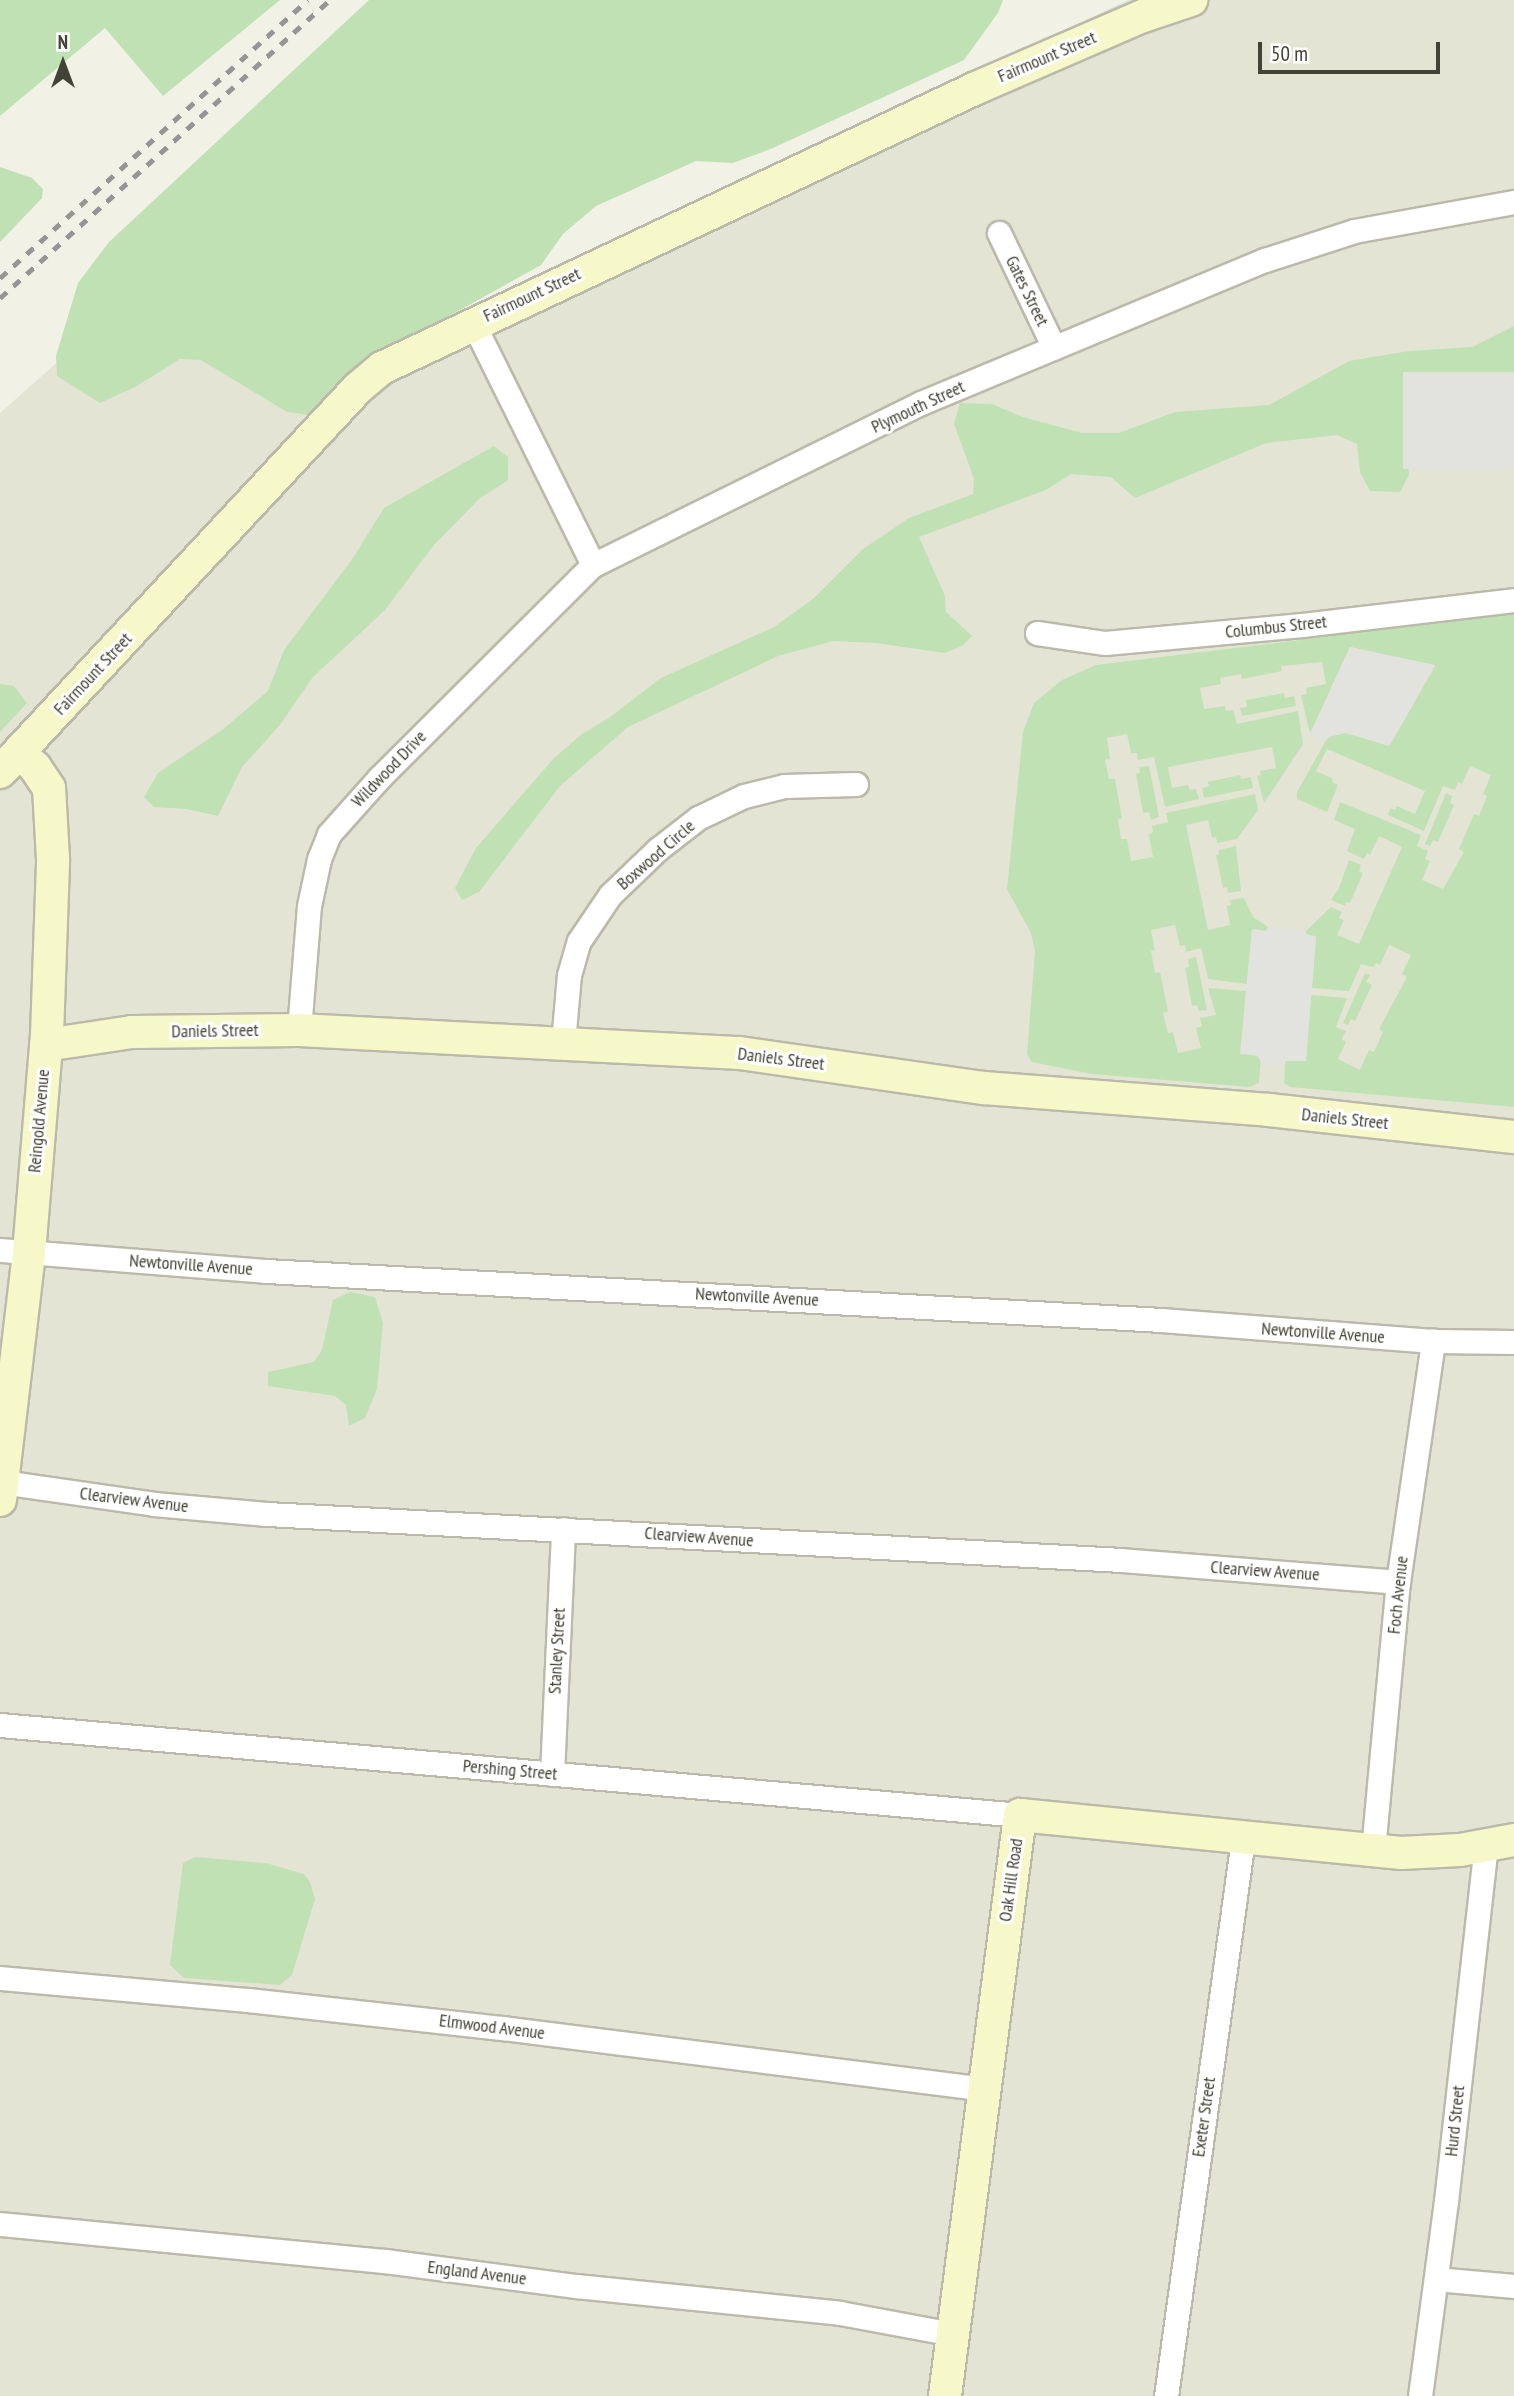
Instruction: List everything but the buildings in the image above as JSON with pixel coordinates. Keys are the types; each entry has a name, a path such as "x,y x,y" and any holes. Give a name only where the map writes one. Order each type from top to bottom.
{"street":[{"name":"Fairmount Street","path":"10,763 358,388 382,368 974,89 1143,16 1191,0"},
{"name":"Plymouth Street","path":"593,565 921,404 1265,260 1324,240 1394,222 1514,202"},
{"name":"Gates Street","path":"999,233 1054,348"},
{"path":"473,323 593,565"},
{"name":"Wildwood Drive","path":"299,1030 309,906 319,859 329,834 388,768 593,565"},
{"name":"Columbus Street","path":"1037,633 1105,643 1301,625 1514,600"},
{"name":"Reingold Avenue","path":"1,1491 14,1252 46,1045 53,846 51,797 45,780 10,763"},
{"name":"Boxwood Circle","path":"563,1043 569,975 579,941 610,895 658,849 698,818 744,796 784,786 856,784"},
{"name":"Daniels Street","path":"46,1045 132,1032 299,1030 563,1043 785,1057 984,1088 1269,1110 1514,1137"},
{"name":"Newtonville Avenue","path":"14,1252 266,1271 1147,1319 1433,1341 1514,1342"},
{"name":"Foch Avenue","path":"1373,1850 1398,1582 1433,1341"},
{"name":"Clearview Avenue","path":"1,1491 267,1514 1121,1560 1398,1582"},
{"name":"Stanley Street","path":"552,1774 563,1529"},
{"name":"Pershing Street","path":"0,1726 1020,1815"},
{"name":"Oak Hill Road","path":"945,2396 1020,1815 1373,1850 1419,1852 1500,1843"},
{"name":"Exeter Street","path":"1166,2396 1243,1839"},
{"name":"Hurd Street","path":"1420,2396 1500,1843"},
{"name":"Elmwood Avenue","path":"0,1978 248,2000 489,2027 983,2089"},
{"name":"England Avenue","path":"0,2224 385,2261 576,2286 840,2313 953,2334"},
{"path":"1436,2279 1514,2286"}],"shaded area":[{"path":"1128,0 1514,0 1514,2396 0,2396 0,413 161,270 290,399"},
{"path":"1403,372 1514,372 1514,469 1403,469"},
{"path":"1350,647 1435,665 1389,746 1346,733 1334,733 1324,742 1310,734"},
{"path":"1268,927 1306,931 1305,935 1316,936 1306,1061 1286,1061 1283,1066 1262,1064 1257,1055 1240,1054 1252,929 1266,931"}],"green space":[{"path":"0,0 280,0 163,96 105,28 0,116"},
{"path":"369,0 1003,0 998,13 964,60 773,148 733,163 696,161 596,206 563,234 541,265 361,365 325,404 309,415 287,412 201,360 180,359 135,387 100,403 57,376 56,356 78,283 109,242"},
{"path":"0,167 32,178 43,189 42,198 0,242"},
{"path":"1514,326 1514,372 1403,379 1409,475 1400,492 1370,491 1360,472 1357,444 1337,435 1266,443 1135,498 1111,477 1071,474 1046,490 919,537 945,596 946,612 972,636 962,646 945,653 876,643 833,641 778,656 628,727 560,786 479,892 462,900 455,888 476,848 554,758 582,734 610,717 661,678 774,627 813,599 863,549 909,518 973,494 974,479 954,424 960,403 992,404 1023,417 1082,433 1119,433 1175,412 1269,405 1349,361 1409,351 1472,347"},
{"path":"494,446 508,457 508,480 479,499 434,545 385,610 313,677 280,725 242,767 218,816 187,809 154,807 144,797 158,773 222,730 268,691 284,650 353,558 384,508"},
{"path":"1514,606 1514,1107 1290,1087 1284,1083 1285,1061 1306,1061 1311,995 1347,998 1336,1027 1346,1031 1342,1039 1346,1042 1338,1059 1360,1070 1369,1050 1374,1052 1383,1032 1379,1029 1407,977 1402,974 1411,955 1389,945 1380,965 1376,963 1373,967 1361,964 1349,991 1312,988 1316,937 1304,933 1331,907 1342,912 1339,918 1344,920 1337,935 1359,944 1402,847 1379,836 1370,855 1367,853 1364,859 1347,851 1355,829 1334,820 1340,802 1421,835 1417,846 1428,851 1425,859 1430,861 1422,880 1443,889 1464,852 1459,849 1474,814 1479,816 1487,796 1483,794 1491,775 1470,766 1462,784 1458,782 1455,790 1443,786 1424,831 1388,815 1390,808 1395,810 1397,806 1415,814 1425,791 1327,749 1316,771 1333,779 1332,782 1338,785 1327,812 1297,799 1297,792 1328,737 1346,733 1390,745 1435,666 1350,647 1310,734 1301,695 1307,694 1306,688 1326,684 1322,662 1281,666 1282,671 1242,679 1241,674 1220,678 1221,684 1200,688 1204,709 1225,706 1226,711 1233,710 1237,724 1298,711 1303,744 1264,803 1257,776 1261,775 1260,771 1276,768 1272,747 1168,767 1172,788 1188,785 1190,790 1196,789 1199,799 1165,807 1154,757 1138,760 1137,753 1131,753 1127,734 1107,738 1110,759 1105,760 1109,779 1115,779 1122,818 1118,819 1121,839 1127,839 1131,861 1153,857 1149,835 1153,832 1152,826 1168,822 1166,813 1255,794 1258,810 1237,839 1217,843 1216,837 1212,838 1208,820 1186,825 1208,930 1230,925 1227,906 1231,905 1230,900 1244,898 1253,917 1268,927 1266,931 1252,930 1247,984 1208,979 1201,948 1186,952 1185,945 1180,946 1175,925 1151,930 1155,950 1151,951 1155,973 1160,972 1168,1011 1163,1013 1168,1033 1173,1032 1178,1053 1201,1048 1196,1028 1202,1026 1200,1018 1216,1015 1208,988 1246,991 1241,1053 1261,1057 1259,1083 1250,1087 1092,1074 1032,1062 1027,1054 1035,951 1031,933 1007,889 1023,732 1034,703 1062,680 1096,665 1300,640 1308,632"},
{"path":"0,684 14,686 27,703 0,732"},
{"path":"1284,693 1285,698 1294,696 1296,706 1242,716 1240,708 1247,707 1246,700"},
{"path":"1149,766 1159,817 1151,820 1149,812 1143,813 1136,774 1140,773 1139,767"},
{"path":"1240,775 1241,779 1251,777 1253,788 1204,798 1202,788 1209,786 1208,782"},
{"path":"1446,793 1452,796 1450,803 1454,805 1438,842 1433,840 1430,846 1425,844"},
{"path":"1236,846 1241,891 1228,893 1227,887 1223,888 1216,855 1219,850"},
{"path":"1349,860 1361,865 1359,871 1363,873 1350,903 1346,902 1345,906 1331,900 1339,888"},
{"path":"1196,957 1207,1010 1199,1011 1197,1005 1192,1006 1185,968 1189,967 1188,959"},
{"path":"1365,973 1370,975 1366,982 1372,985 1355,1021 1351,1019 1348,1025 1343,1023"},
{"path":"350,1292 375,1297 383,1323 377,1389 365,1418 349,1426 346,1405 335,1396 268,1386 268,1372 314,1362 322,1350 333,1300"},
{"path":"195,1857 266,1863 304,1874 310,1882 315,1899 292,1975 280,1985 184,1978 170,1965 183,1863"}],"railway":[{"path":"0,278 308,0"},
{"path":"0,298 330,0"}]}
